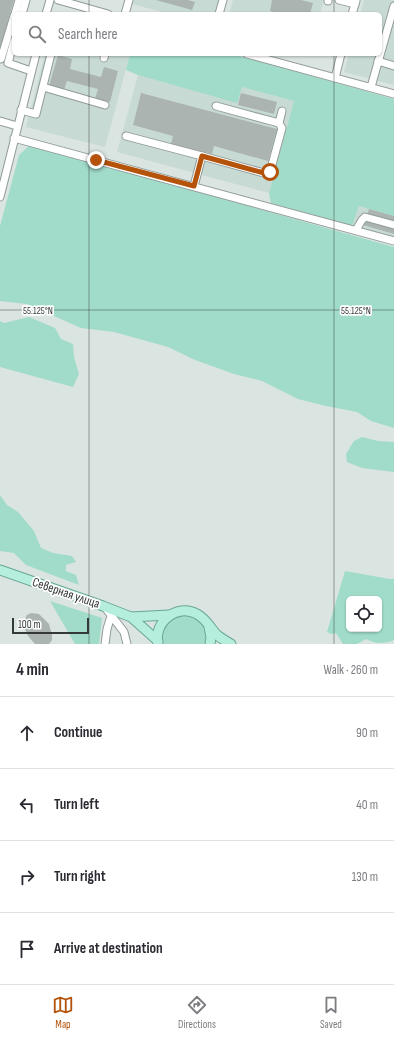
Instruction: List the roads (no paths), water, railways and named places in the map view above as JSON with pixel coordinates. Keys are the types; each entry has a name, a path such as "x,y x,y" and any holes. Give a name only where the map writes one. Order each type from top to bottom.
{"main road":[{"name":"Северная улица","path":"0,570 131,617"},
{"path":"158,642 158,633 163,620 176,612 190,611 197,614 217,635 231,644"},
{"path":"131,617 169,615"},
{"path":"131,617 158,642"},
{"path":"208,624 211,637 210,644"}],"street":[{"path":"15,12 19,0"},
{"path":"23,12 26,0"},
{"path":"46,12 49,0"},
{"path":"58,0 101,12"},
{"path":"125,12 129,0"},
{"path":"220,12 223,0"},
{"path":"339,0 355,2 352,12"},
{"path":"382,47 394,6"},
{"path":"0,59 12,22"},
{"path":"12,48 8,63 32,71"},
{"path":"0,197 36,56"},
{"path":"21,110 36,114 50,56"},
{"path":"254,56 394,94"},
{"path":"335,78 341,56"},
{"path":"371,88 379,56"},
{"path":"378,61 394,66"},
{"path":"42,88 105,104"},
{"path":"216,106 279,123"},
{"path":"126,136 264,173 270,172 282,128 279,123 282,111"},
{"path":"0,121 17,126"},
{"path":"14,138 394,241"},
{"path":"194,186 202,156"},
{"path":"356,230 365,217 394,225"},
{"path":"103,606 124,632 127,644"},
{"path":"105,644 111,616"}]}
